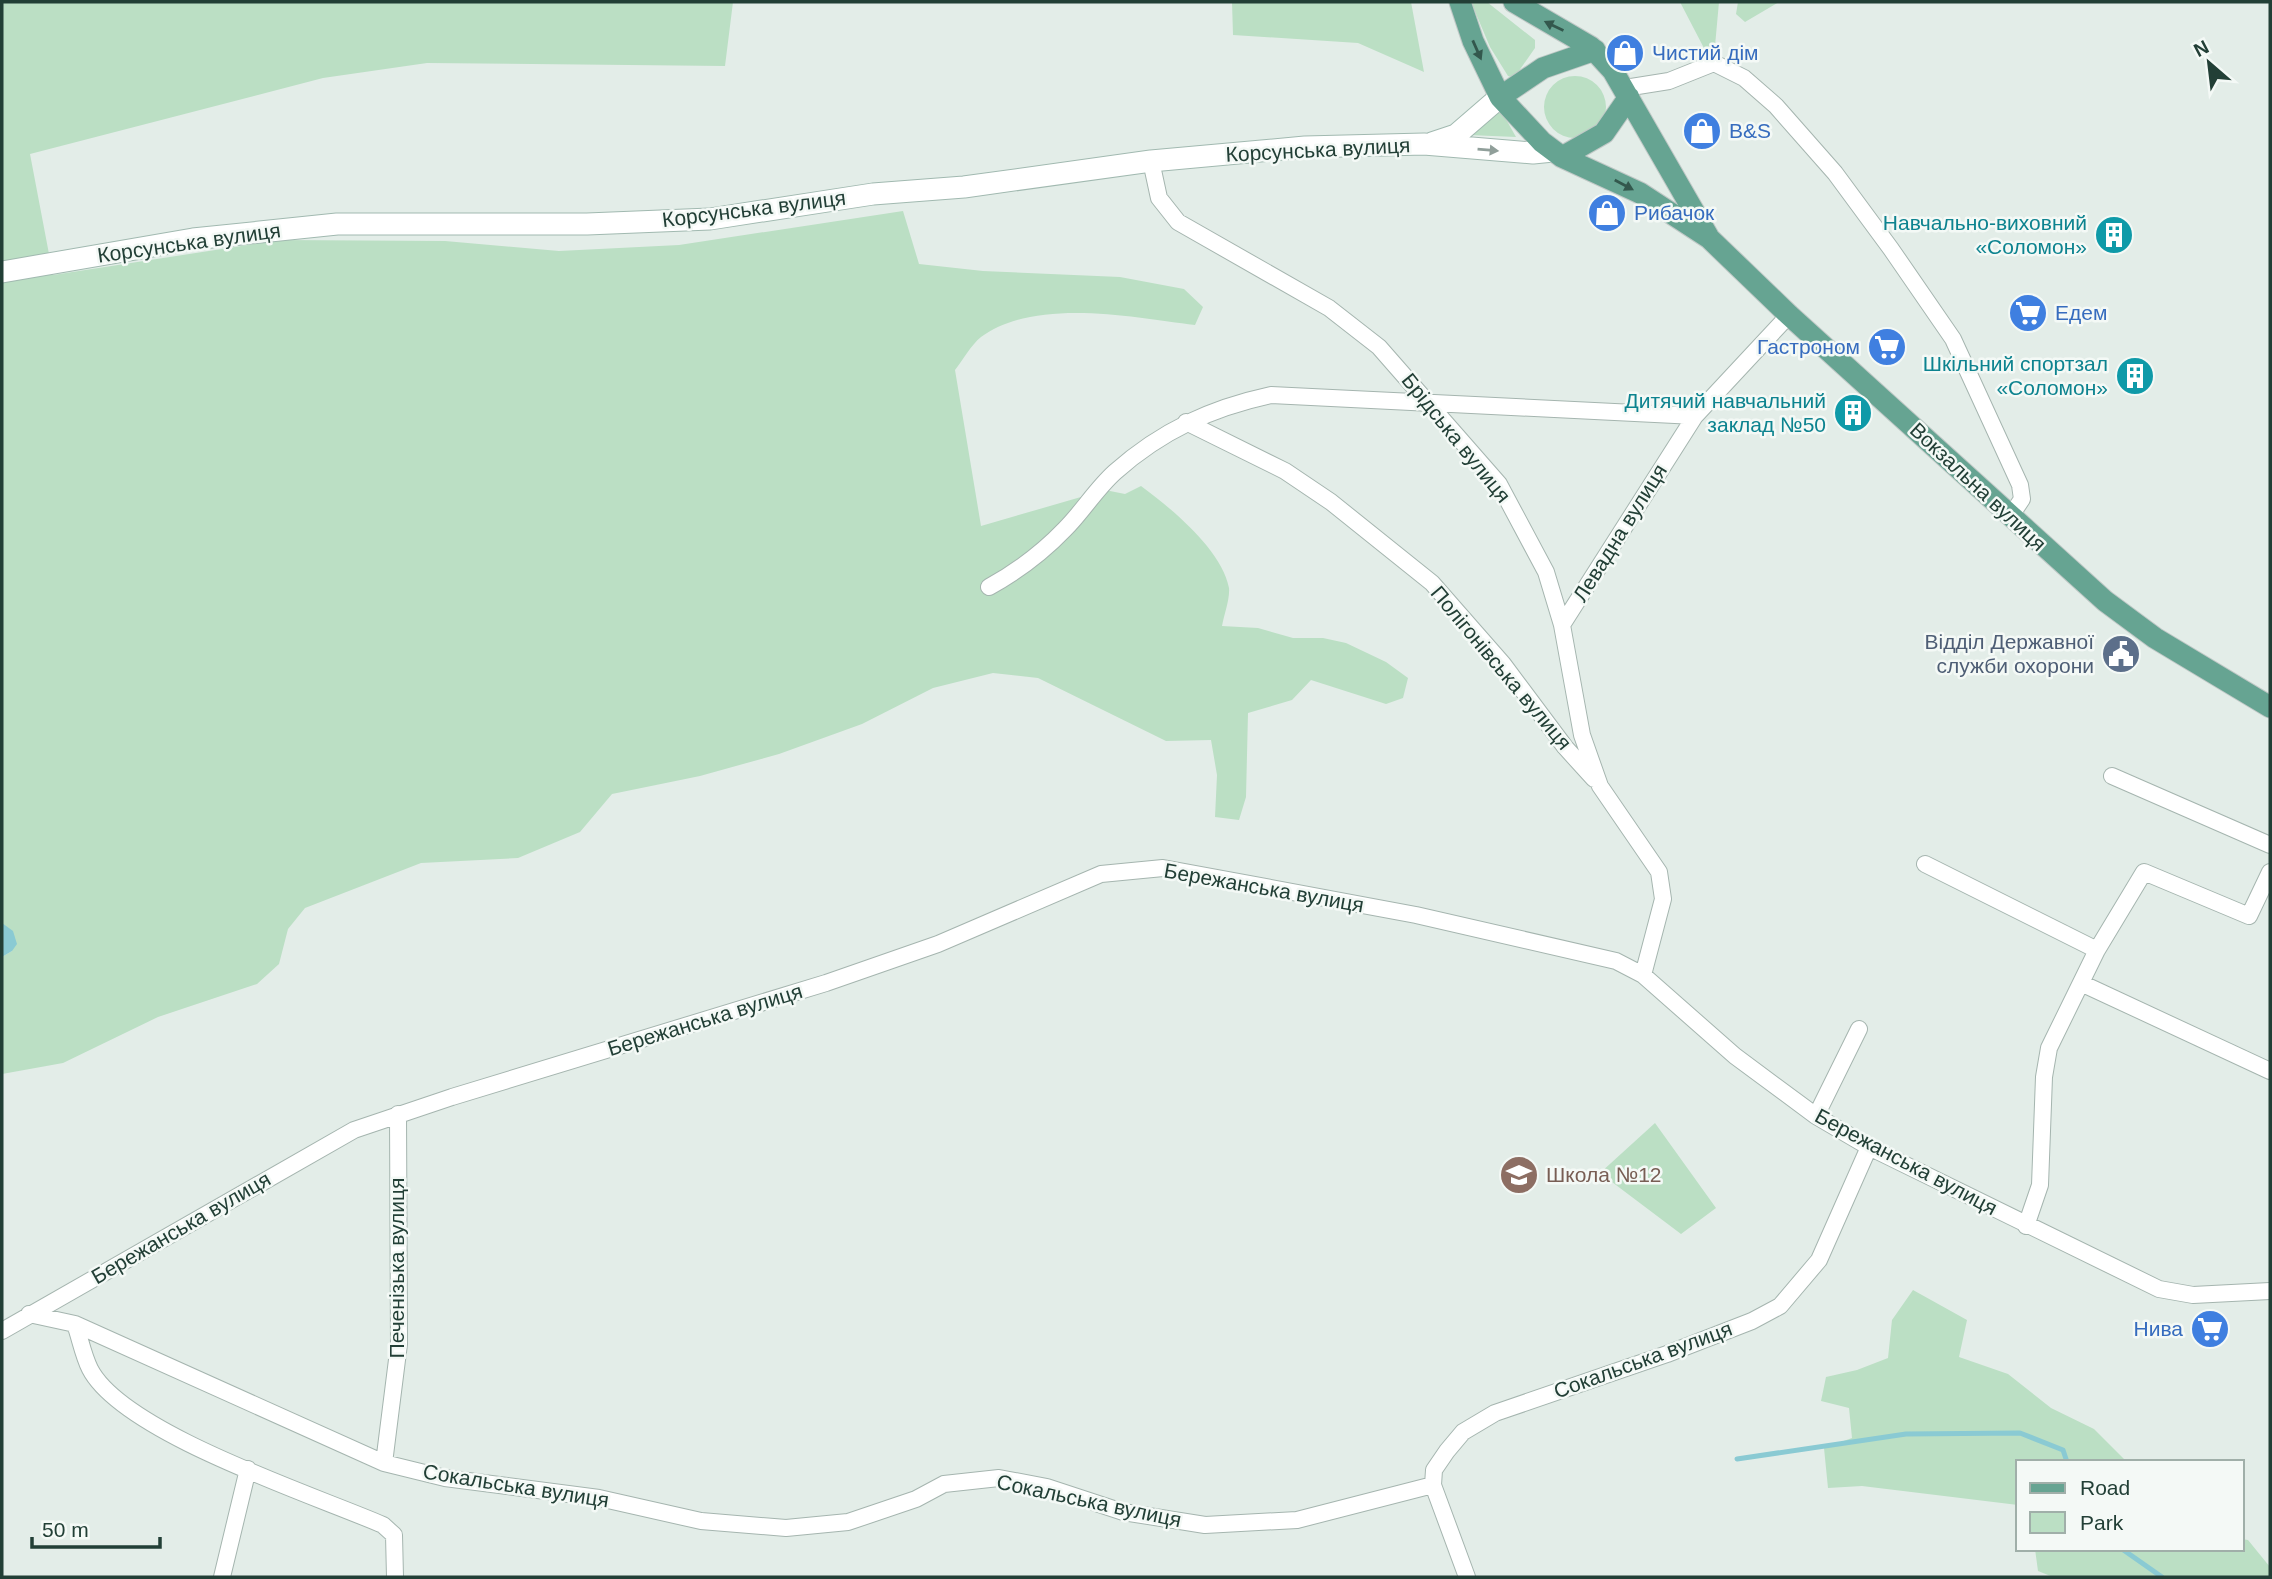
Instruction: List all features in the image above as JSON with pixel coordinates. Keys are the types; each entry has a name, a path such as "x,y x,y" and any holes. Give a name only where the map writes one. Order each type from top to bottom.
{"main road":[{"path":"1460,2 1473,41 1500,97 1558,154 1604,133 1627,92"},
{"path":"1514,2 1595,50"},
{"path":"1500,97 1543,68 1595,50"},
{"name":"Вокзальна вулиця","path":"1595,50 1627,92 1709,238"},
{"name":"Корсунська вулиця","path":"1423,144 1457,135 1500,97"},
{"name":"Корсунська вулиця","path":"2,272 193,239 337,224 587,224 710,219 873,194 964,187 1151,161 1305,147 1423,144 1558,154"},
{"name":"Вокзальна вулиця","path":"1558,154 1640,193 1709,238 1788,315 2105,601 2155,638 2270,706"}],"street":[{"path":"1627,92 1669,81 1714,63 1744,78 1784,115 1835,173 1953,339 2020,485 2022,499 2010,517"},
{"name":"Брідська вулиця","path":"1151,161 1159,198 1178,222 1329,308 1380,347 1499,484 1546,572 1562,625 1582,735 1600,786 1659,872 1663,899 1643,975"},
{"name":"Левадна вулиця","path":"1562,625 1695,416 1788,315"},
{"path":"989,587 1026,566 1066,528 1113,474 1186,422 1231,404 1271,395 1695,416"},
{"name":"Полігонівська вулиця","path":"1186,422 1285,471 1331,502 1432,583 1503,664 1565,747 1600,786"},
{"path":"2112,776 2270,845"},
{"path":"1925,864 2097,950"},
{"name":"Бережанська вулиця","path":"2,1331 343,1136 398,1114 838,978 939,944 1101,874 1163,868 1416,915 1616,961 1643,975 1735,1056 1816,1116 1869,1147 2158,1289 2193,1295 2270,1291"},
{"path":"2026,1226 2040,1185 2044,1077 2049,1048 2083,984 2097,950 2144,872 2249,916 2270,872"},
{"path":"2083,984 2270,1071"},
{"path":"1816,1116 1859,1029"},
{"name":"Печенізька вулиця","path":"384,1463 399,1344 398,1114"},
{"name":"Сокальська вулиця","path":"29,1314 75,1324 384,1463 444,1478 599,1498 701,1521 786,1528 848,1522 916,1499 944,1484 969,1479 999,1478 1046,1488 1123,1512 1205,1525 1297,1520 1433,1485 1434,1470 1463,1432 1494,1413 1667,1354 1752,1321 1780,1306 1819,1260 1869,1147"},
{"path":"75,1324 90,1371 124,1408 164,1432 390,1530 396,1548 395,1577"},
{"path":"222,1577 248,1469"},
{"path":"1433,1485 1467,1577"}],"green space":[{"path":"2,2 733,2 725,66 427,63 323,78 30,154 53,275 280,240 445,241 559,251 679,245 903,211 919,264 983,271 1120,277 1184,289 1203,307 1195,325 1114,315 1056,314 1028,317 1003,325 974,344 955,370 981,526 1105,490 1125,494 1141,486 1194,531 1217,559 1229,588 1222,626 1258,628 1293,638 1323,638 1346,643 1386,662 1408,678 1403,698 1386,704 1311,680 1292,700 1248,713 1246,797 1239,820 1215,817 1217,775 1211,740 1166,741 1038,678 993,673 933,688 862,724 779,754 700,776 612,794 580,832 518,858 421,863 305,908 288,929 279,964 257,984 158,1017 63,1063 2,1074 2,957 12,951 2,923"},
{"path":"1232,2 1411,2 1424,72 1358,43 1233,35"},
{"path":"1471,2 1487,2 1535,40 1535,48 1514,78 1508,76 1490,47"},
{"path":"1680,2 1719,2 1715,46 1706,52"},
{"path":"1738,2 1779,2 1745,22 1736,14"},
{"path":"1575,76 1597,85 1606,107 1597,129 1575,138 1553,129 1544,107 1553,85"},
{"path":"1498,105 1516,137 1469,135"},
{"path":"1655,1123 1716,1208 1681,1234 1600,1173"},
{"path":"1913,1290 1967,1320 1959,1357 2008,1374 2051,1408 2094,1429 2125,1460 2016,1460 2016,1505 1862,1486 1828,1488 1824,1448 1852,1438 1849,1408 1821,1401 1826,1377 1857,1370 1888,1358 1892,1320"},
{"path":"2244,1539 2248,1540 2270,1567 2270,1577 2053,1577 2038,1571 2035,1551 2244,1551"}],"water":[{"path":"2,923 13,931 17,944 2,957"}],"waterway":[{"path":"1737,1459 1906,1434 2020,1433 2063,1450 2066,1460"},
{"path":"2125,1551 2162,1577"}],"place":[{"name":"Чистий дім","path":"1625,53"},
{"name":"B&S","path":"1702,131"},
{"name":"Рибачок","path":"1607,213"},
{"name":"Навчально-виховний «Соломон»","path":"2114,235"},
{"name":"Едем","path":"2028,313"},
{"name":"Гастроном","path":"1887,347"},
{"name":"Шкільний спортзал «Соломон»","path":"2135,376"},
{"name":"Дитячий навчальний заклад №50","path":"1853,413"},
{"name":"Відділ Державної служби охорони","path":"2121,654"},
{"name":"Школа №12","path":"1519,1175"},
{"name":"Нива","path":"2210,1329"}]}
